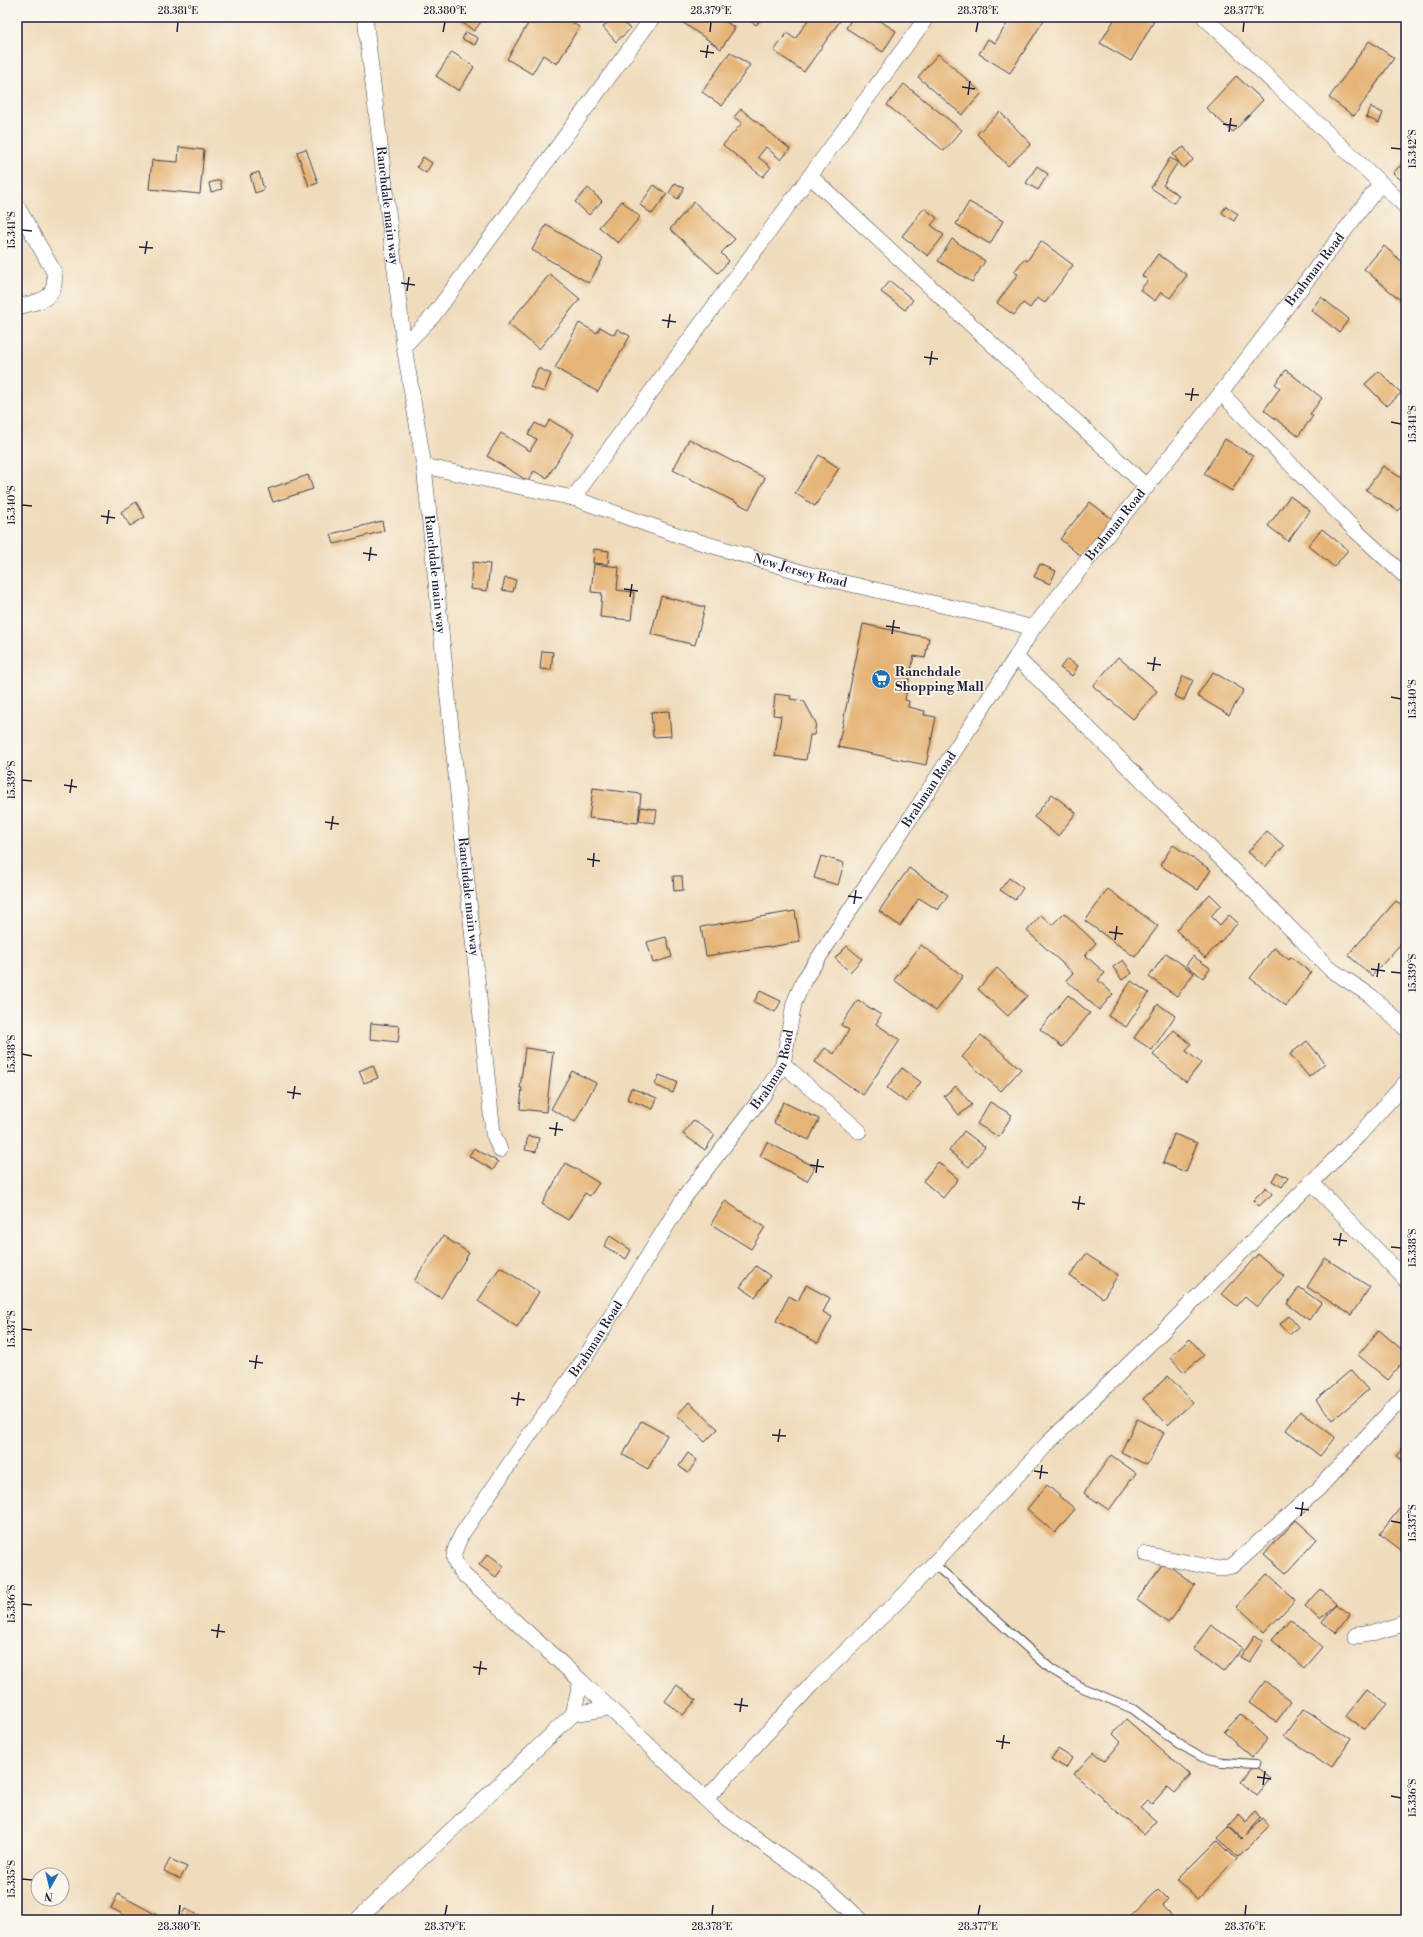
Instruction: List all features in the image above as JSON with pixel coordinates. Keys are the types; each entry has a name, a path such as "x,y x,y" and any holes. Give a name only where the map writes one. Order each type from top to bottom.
{"street":[{"name":"Ranchdale main way","path":"365,17 404,346 424,466 493,1133 500,1150"},
{"path":"404,346 434,316 653,17"},
{"path":"573,498 927,17"},
{"path":"1204,17 1406,207"},
{"path":"810,177 1147,487"},
{"name":"Brahman Road","path":"861,1920 827,1889 719,1812 581,1681 464,1575 454,1565 453,1552 462,1534 534,1428 583,1361 684,1198 765,1092 783,1064 794,1004 804,980 1016,657 1033,628 1221,393 1381,183"},
{"path":"17,206 54,272 56,283 52,293 43,300 17,307"},
{"path":"1221,393 1356,531 1406,577"},
{"name":"New Jersey Road","path":"424,466 573,498 683,537 811,575 989,616 1033,628"},
{"path":"1016,657 1245,882 1330,969 1370,996 1406,1029"},
{"path":"783,1064 859,1131"},
{"path":"706,1799 812,1684 901,1598 1049,1442 1167,1327 1359,1135 1406,1082"},
{"path":"1311,1182 1406,1280"},
{"path":"1146,1554 1219,1569 1232,1566 1318,1489 1406,1394"},
{"path":"1356,1636 1370,1634 1406,1623"},
{"path":"357,1920 573,1714 581,1681"},
{"path":"573,1714 610,1708"}],"lane":[{"path":"933,1563 1051,1669 1083,1688 1133,1709 1179,1744 1202,1757 1223,1762 1256,1764"}],"building":[{"path":"455,17 485,17 474,31"},
{"path":"532,17 563,17 579,27 557,64 543,55 532,74 507,59"},
{"path":"614,17 618,17 630,29 616,42 603,27"},
{"path":"685,17 719,17 735,28 721,49 682,22"},
{"path":"745,17 762,17 756,25"},
{"path":"810,17 819,19 821,17 842,18 804,72 774,51 787,33 795,39"},
{"path":"853,17 874,17 896,31 883,52 846,28"},
{"path":"1011,17 1046,17 1010,73 979,54 988,39 995,43"},
{"path":"1116,17 1147,17 1154,21 1131,61 1100,43"},
{"path":"466,32 478,38 475,45 462,39"},
{"path":"1369,41 1394,58 1354,116 1329,98"},
{"path":"452,52 474,67 459,91 436,76"},
{"path":"730,52 750,65 722,106 702,92"},
{"path":"938,54 982,93 962,115 918,77"},
{"path":"1236,76 1263,100 1233,132 1206,108"},
{"path":"904,84 962,130 944,151 887,105"},
{"path":"1371,107 1383,113 1379,123 1366,117"},
{"path":"741,109 790,149 781,160 766,147 758,157 771,167 763,177 723,145 742,123 734,117"},
{"path":"1000,112 1031,144 1008,166 977,134"},
{"path":"179,147 204,150 200,194 149,189 152,160 178,162"},
{"path":"1184,147 1193,160 1183,168 1173,154"},
{"path":"306,149 318,183 309,186 297,152"},
{"path":"423,157 432,163 426,173 417,167"},
{"path":"1170,158 1178,162 1163,185 1179,195 1174,203 1151,188"},
{"path":"1404,162 1406,164 1406,184 1393,173"},
{"path":"1037,166 1048,174 1038,190 1026,183"},
{"path":"259,172 264,190 255,193 250,175"},
{"path":"220,180 222,189 211,192 209,183"},
{"path":"675,183 684,188 678,199 669,193"},
{"path":"654,185 667,194 652,214 640,205"},
{"path":"588,188 602,201 589,215 575,202"},
{"path":"622,201 640,217 618,243 599,227"},
{"path":"694,202 735,239 721,253 729,261 718,273 670,229"},
{"path":"969,202 1003,221 990,244 956,224"},
{"path":"1226,206 1238,214 1234,221 1222,213"},
{"path":"924,208 937,218 931,225 944,235 928,256 902,236"},
{"path":"546,225 603,258 589,283 532,250"},
{"path":"952,239 985,261 972,282 938,261"},
{"path":"1041,241 1073,265 1045,303 1037,298 1030,308 1023,303 1014,315 997,303 1018,274 1014,272 1024,259 1027,261"},
{"path":"1384,246 1406,265 1406,305 1364,269"},
{"path":"1158,254 1187,275 1170,298 1161,292 1155,301 1140,290 1148,280 1142,276"},
{"path":"550,274 580,299 539,349 508,324"},
{"path":"890,281 913,300 905,310 881,292"},
{"path":"1321,297 1349,319 1339,332 1311,310"},
{"path":"579,323 597,333 600,327 614,335 617,329 630,336 598,392 555,368"},
{"path":"538,368 551,374 544,392 530,387"},
{"path":"1286,370 1322,398 1310,414 1313,416 1298,436 1264,410 1280,388 1275,384"},
{"path":"1379,371 1401,393 1387,406 1365,384"},
{"path":"550,420 574,434 547,478 534,471 528,481 487,456 501,433 530,451 537,439 528,435 535,423 545,428"},
{"path":"689,439 765,478 749,509 673,470"},
{"path":"1225,439 1253,456 1232,491 1204,474"},
{"path":"819,455 839,468 815,506 795,493"},
{"path":"1383,466 1406,481 1406,500 1398,511 1366,490"},
{"path":"308,475 313,489 273,502 268,489"},
{"path":"1290,496 1310,511 1288,541 1268,526"},
{"path":"136,502 145,517 130,526 121,512"},
{"path":"1090,502 1112,519 1082,557 1060,539"},
{"path":"382,521 384,531 334,544 331,534"},
{"path":"1322,529 1348,550 1334,567 1308,545"},
{"path":"594,549 609,551 608,564 593,563"},
{"path":"473,562 490,564 487,591 470,589"},
{"path":"594,564 619,567 617,590 634,592 631,620 600,617 602,593 591,592"},
{"path":"1040,564 1056,571 1050,584 1034,577"},
{"path":"505,578 516,580 513,592 502,590"},
{"path":"661,596 705,607 695,645 651,634"},
{"name":"Ranchdale Shopping Mall","path":"863,624 929,638 925,658 914,656 905,700 909,701 908,707 925,711 924,715 936,717 926,765 838,747"},
{"path":"542,651 553,652 551,670 540,669"},
{"path":"1118,657 1157,691 1133,719 1093,686"},
{"path":"1067,659 1078,666 1072,676 1060,668"},
{"path":"1213,672 1244,690 1229,715 1197,696"},
{"path":"1183,676 1193,680 1184,700 1174,696"},
{"path":"775,694 791,696 790,699 804,701 816,723 814,735 810,735 806,760 775,756 781,716 773,715"},
{"path":"669,711 671,736 653,737 651,712"},
{"path":"593,788 641,794 638,823 589,818"},
{"path":"1052,794 1076,813 1058,836 1034,817"},
{"path":"641,807 657,810 655,823 639,821"},
{"path":"1267,831 1284,846 1265,867 1248,852"},
{"path":"1173,845 1211,870 1198,890 1160,865"},
{"path":"821,856 844,863 838,885 814,878"},
{"path":"909,868 948,895 938,910 919,898 900,926 879,911"},
{"path":"673,876 682,876 683,890 674,891"},
{"path":"1009,878 1023,888 1015,900 1000,890"},
{"path":"1108,889 1158,926 1135,957 1085,921"},
{"path":"1210,894 1221,905 1211,916 1220,925 1229,915 1238,923 1205,958 1176,930"},
{"path":"1396,901 1406,910 1406,938 1372,976 1348,955"},
{"path":"795,911 800,942 706,956 701,927"},
{"path":"1064,913 1096,943 1085,955 1105,973 1098,980 1113,994 1099,1010 1066,980 1073,973 1027,931 1041,915 1052,925"},
{"path":"666,937 672,957 653,963 647,942"},
{"path":"921,945 963,976 936,1011 894,980"},
{"path":"847,946 862,959 850,972 835,958"},
{"path":"1274,948 1289,960 1291,957 1311,973 1286,1006 1250,978"},
{"path":"1166,953 1194,973 1177,996 1149,977"},
{"path":"1193,956 1210,968 1203,978 1186,965"},
{"path":"1123,960 1132,973 1122,980 1113,967"},
{"path":"997,968 1027,996 1008,1016 978,989"},
{"path":"1131,981 1149,993 1126,1027 1108,1016"},
{"path":"760,991 781,1001 775,1012 754,1002"},
{"path":"1068,995 1090,1013 1062,1047 1040,1029"},
{"path":"858,1000 881,1015 876,1024 900,1040 863,1095 815,1062 825,1048 834,1054 849,1030 841,1025"},
{"path":"1158,1004 1175,1016 1152,1050 1134,1038"},
{"path":"371,1023 400,1026 398,1042 370,1039"},
{"path":"1174,1030 1191,1044 1186,1051 1201,1063 1186,1082 1153,1055"},
{"path":"981,1035 1021,1069 1001,1091 962,1057"},
{"path":"1307,1041 1325,1063 1309,1077 1290,1054"},
{"path":"525,1048 553,1052 546,1112 520,1109 522,1088 520,1088"},
{"path":"373,1065 378,1078 364,1083 359,1071"},
{"path":"902,1068 921,1082 906,1102 887,1088"},
{"path":"572,1071 596,1083 575,1122 551,1109"},
{"path":"659,1075 677,1082 673,1093 655,1085"},
{"path":"956,1086 972,1105 959,1115 944,1096"},
{"path":"631,1088 657,1098 653,1109 627,1099"},
{"path":"783,1102 819,1119 809,1140 774,1123"},
{"path":"990,1102 1012,1115 999,1137 977,1124"},
{"path":"693,1120 715,1135 705,1150 683,1134"},
{"path":"964,1131 985,1147 969,1167 949,1151"},
{"path":"1174,1134 1197,1143 1186,1172 1163,1163"},
{"path":"528,1136 539,1138 536,1152 525,1150"},
{"path":"767,1142 815,1167 807,1181 760,1156"},
{"path":"474,1148 498,1162 493,1170 469,1156"},
{"path":"938,1162 958,1179 943,1198 923,1181"},
{"path":"566,1163 599,1183 590,1196 585,1193 568,1220 542,1204"},
{"path":"1277,1172 1288,1178 1282,1187 1272,1181"},
{"path":"1266,1187 1272,1194 1259,1206 1253,1200"},
{"path":"725,1201 765,1227 751,1249 711,1224"},
{"path":"443,1236 469,1253 441,1298 414,1281"},
{"path":"610,1236 631,1250 626,1259 604,1246"},
{"path":"1086,1254 1118,1275 1103,1298 1070,1276"},
{"path":"1258,1254 1284,1276 1257,1307 1245,1297 1237,1306 1222,1294"},
{"path":"1325,1258 1370,1287 1351,1315 1307,1287"},
{"path":"756,1266 770,1276 755,1297 740,1287"},
{"path":"500,1267 539,1292 517,1327 478,1301"},
{"path":"806,1285 830,1298 823,1312 832,1317 818,1343 776,1321 789,1296 798,1301"},
{"path":"1299,1287 1321,1303 1309,1320 1287,1304"},
{"path":"1289,1316 1298,1327 1289,1334 1280,1324"},
{"path":"1379,1330 1406,1353 1406,1358 1388,1380 1358,1355"},
{"path":"1190,1339 1204,1355 1184,1372 1170,1357"},
{"path":"1351,1370 1368,1390 1333,1420 1316,1400"},
{"path":"1168,1376 1193,1402 1168,1425 1143,1399"},
{"path":"689,1402 718,1429 705,1442 677,1415"},
{"path":"1300,1411 1335,1437 1320,1456 1286,1430"},
{"path":"1137,1419 1164,1433 1147,1465 1121,1452"},
{"path":"641,1421 667,1435 648,1469 623,1455"},
{"path":"1406,1445 1406,1464 1396,1456"},
{"path":"688,1453 697,1460 688,1473 679,1466"},
{"path":"1111,1455 1136,1473 1109,1510 1084,1493"},
{"path":"1047,1485 1075,1509 1055,1533 1027,1509"},
{"path":"1406,1500 1406,1554 1380,1534"},
{"path":"1296,1520 1317,1539 1286,1573 1264,1554"},
{"path":"488,1554 504,1566 496,1577 479,1565"},
{"path":"1164,1562 1195,1585 1168,1623 1137,1600"},
{"path":"1267,1574 1295,1600 1265,1632 1237,1606"},
{"path":"1321,1589 1336,1603 1320,1620 1305,1606"},
{"path":"1336,1604 1350,1614 1336,1633 1322,1623"},
{"path":"1290,1619 1322,1647 1304,1668 1272,1640"},
{"path":"1211,1625 1243,1648 1224,1672 1193,1649"},
{"path":"1255,1635 1263,1641 1249,1662 1240,1657"},
{"path":"1265,1681 1292,1701 1276,1722 1249,1703"},
{"path":"677,1685 696,1700 683,1715 665,1701"},
{"path":"1367,1689 1386,1705 1365,1730 1346,1715"},
{"path":"1303,1709 1350,1741 1332,1768 1284,1736"},
{"path":"1241,1714 1268,1739 1252,1757 1224,1732"},
{"path":"1126,1719 1190,1775 1174,1793 1167,1787 1152,1804 1148,1801 1141,1808 1156,1821 1144,1835 1074,1774 1094,1752 1105,1761 1121,1742 1113,1734"},
{"path":"1058,1749 1072,1758 1066,1768 1051,1759"},
{"path":"1255,1765 1271,1778 1256,1796 1240,1782"},
{"path":"1256,1812 1261,1817 1245,1835 1263,1818 1269,1825 1237,1857 1218,1838 1229,1827 1241,1839 1242,1838 1229,1826 1239,1815 1247,1823"},
{"path":"1217,1840 1236,1859 1197,1899 1177,1880"},
{"path":"170,1859 187,1867 180,1879 164,1871"},
{"path":"1158,1890 1168,1900 1162,1906 1173,1917 1170,1920 1127,1920"},
{"path":"118,1894 166,1920 134,1920 111,1908"},
{"path":"185,1909 208,1920 179,1920"}],"place":[{"name":"Ranchdale Shopping Mall","path":"881,679"}]}
